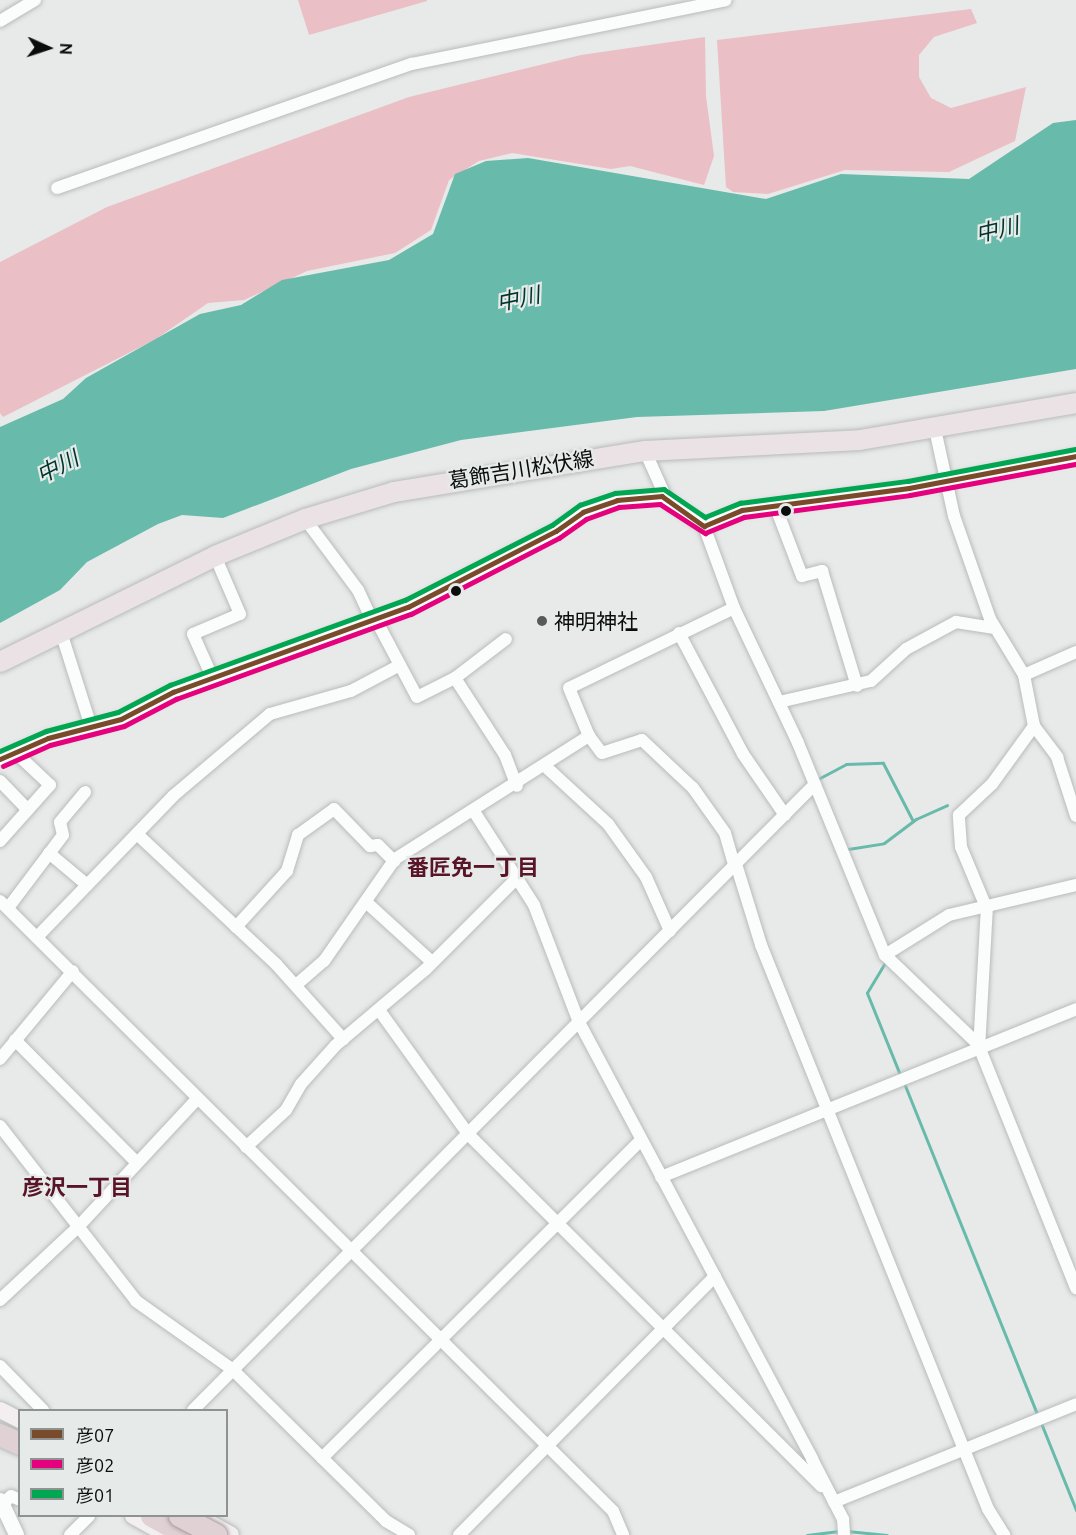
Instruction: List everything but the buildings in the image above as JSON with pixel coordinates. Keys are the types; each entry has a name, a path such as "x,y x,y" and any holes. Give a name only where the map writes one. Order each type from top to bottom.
{"highway":[{"path":"0,1420 18,1429"},
{"path":"0,1435 18,1443"},
{"path":"155,1517 186,1535"},
{"path":"184,1517 216,1535"}],"main road":[{"name":"葛飾吉川松伏線","path":"0,662 60,629 215,556 304,519 450,479 645,451 805,445 935,429 1076,404"},
{"path":"0,1410 18,1419"},
{"path":"0,1446 18,1455"},
{"path":"136,1517 168,1535"},
{"path":"200,1517 231,1535"}],"street":[{"path":"0,21 20,4 35,0"},
{"path":"57,188 412,64 726,0"},
{"path":"935,429 945,481 995,627 1024,675 1034,726 1057,757 1076,816"},
{"path":"645,451 666,498"},
{"path":"704,526 742,510 776,508 945,481 1076,456"},
{"path":"0,759 91,727 121,720 173,692 213,679 446,589 589,509 643,494 666,498 704,526 734,608 815,784 885,955 980,1047"},
{"path":"776,508 802,576 822,571 857,686"},
{"path":"304,519 358,590 417,697 455,678 506,639"},
{"path":"213,679 193,634 240,614 215,556"},
{"path":"734,608 569,688 589,736 602,753 642,740 693,788 725,833 761,945 988,1509 1004,1535"},
{"path":"779,702 871,681 899,655 948,624 995,627"},
{"path":"60,629 91,727"},
{"path":"679,633 743,754 785,815"},
{"path":"1024,675 1076,652"},
{"path":"37,938 189,781 270,714 351,691 400,665"},
{"path":"455,678 505,755 517,786"},
{"path":"1034,726 992,784 959,815 961,847 986,906 980,1047 1076,1288"},
{"path":"296,984 324,961 393,861 475,813 589,736"},
{"path":"0,841 50,785 15,752"},
{"path":"545,766 608,824 653,890 670,931"},
{"path":"0,781 28,810"},
{"path":"194,1409 815,784"},
{"path":"85,792 60,822 63,835 4,905 73,971 350,1252 614,1511 623,1535"},
{"path":"236,927 287,871 298,835 334,809 370,846 378,845 393,861"},
{"path":"475,813 534,905 579,1022 833,1500 844,1529"},
{"path":"137,834 296,984 343,1039"},
{"path":"50,852 87,885"},
{"path":"246,1147 286,1110 301,1084 343,1039 432,962 517,878"},
{"path":"885,955 949,915 1076,885"},
{"path":"366,902 432,962"},
{"path":"0,1059 73,971"},
{"path":"661,1177 1076,1009"},
{"path":"379,1010 468,1134 833,1500"},
{"path":"15,1041 137,1163"},
{"path":"0,1300 78,1227 198,1098"},
{"path":"0,1126 136,1301 233,1370 386,1521 409,1535"},
{"path":"322,1458 640,1140"},
{"path":"459,1535 715,1276"},
{"path":"0,1366 42,1409"},
{"path":"833,1500 1076,1404"},
{"path":"16,1535 1,1502 11,1496 18,1499"},
{"path":"70,1535 87,1517"},
{"path":"195,1535 201,1526 197,1517"}],"shaded area":[{"path":"298,0 427,0 427,1 309,35"},
{"path":"971,9 977,23 934,37 919,55 919,77 931,98 951,108 1026,87 1015,141 949,172 845,170 768,194 733,192 726,187 717,40"},
{"path":"705,37 706,96 714,156 704,185 630,166 611,169 512,153 479,161 449,180 431,230 395,253 307,271 244,300 208,303 156,339 3,417 0,413 0,262 107,207 409,97 581,55"}],"water":[{"name":"中川","path":"1076,120 1076,369 824,411 637,417 461,440 351,469 223,518 182,515 158,524 87,562 60,590 0,623 0,427 63,399 86,378 200,314 241,305 282,280 389,260 433,234 455,174 486,161 528,158 766,199 841,174 969,179 1053,123"}],"waterway":[{"path":"818,779 846,764 883,763 913,821"},
{"path":"848,849 884,843 916,819 947,805"},
{"path":"886,961 867,993 901,1077"},
{"path":"904,1083 1038,1416"},
{"path":"1041,1423 1076,1510"},
{"path":"807,1535 841,1531"},
{"path":"847,1531 887,1535"}],"transit line":[{"name":"彦01","path":"0,751 46,731 118,712 170,685 405,600 552,525 580,505 615,493 664,489 705,517 740,503 908,481 1075,449"},
{"name":"彦07","path":"0,759 48,738 121,719 173,692 408,607 556,531 583,512 617,500 662,496 704,526 742,510 909,488 1076,456"},
{"name":"彦02","path":"3,766 50,745 124,726 176,699 411,614 559,538 586,519 619,507 660,504 705,533 744,517 910,495 1076,464"}],"place":[{"name":"神明神社","path":"542,621"}],"district":[{"name":"番匠免一丁目","path":"473,867"},
{"name":"彦沢一丁目","path":"77,1187"}]}
